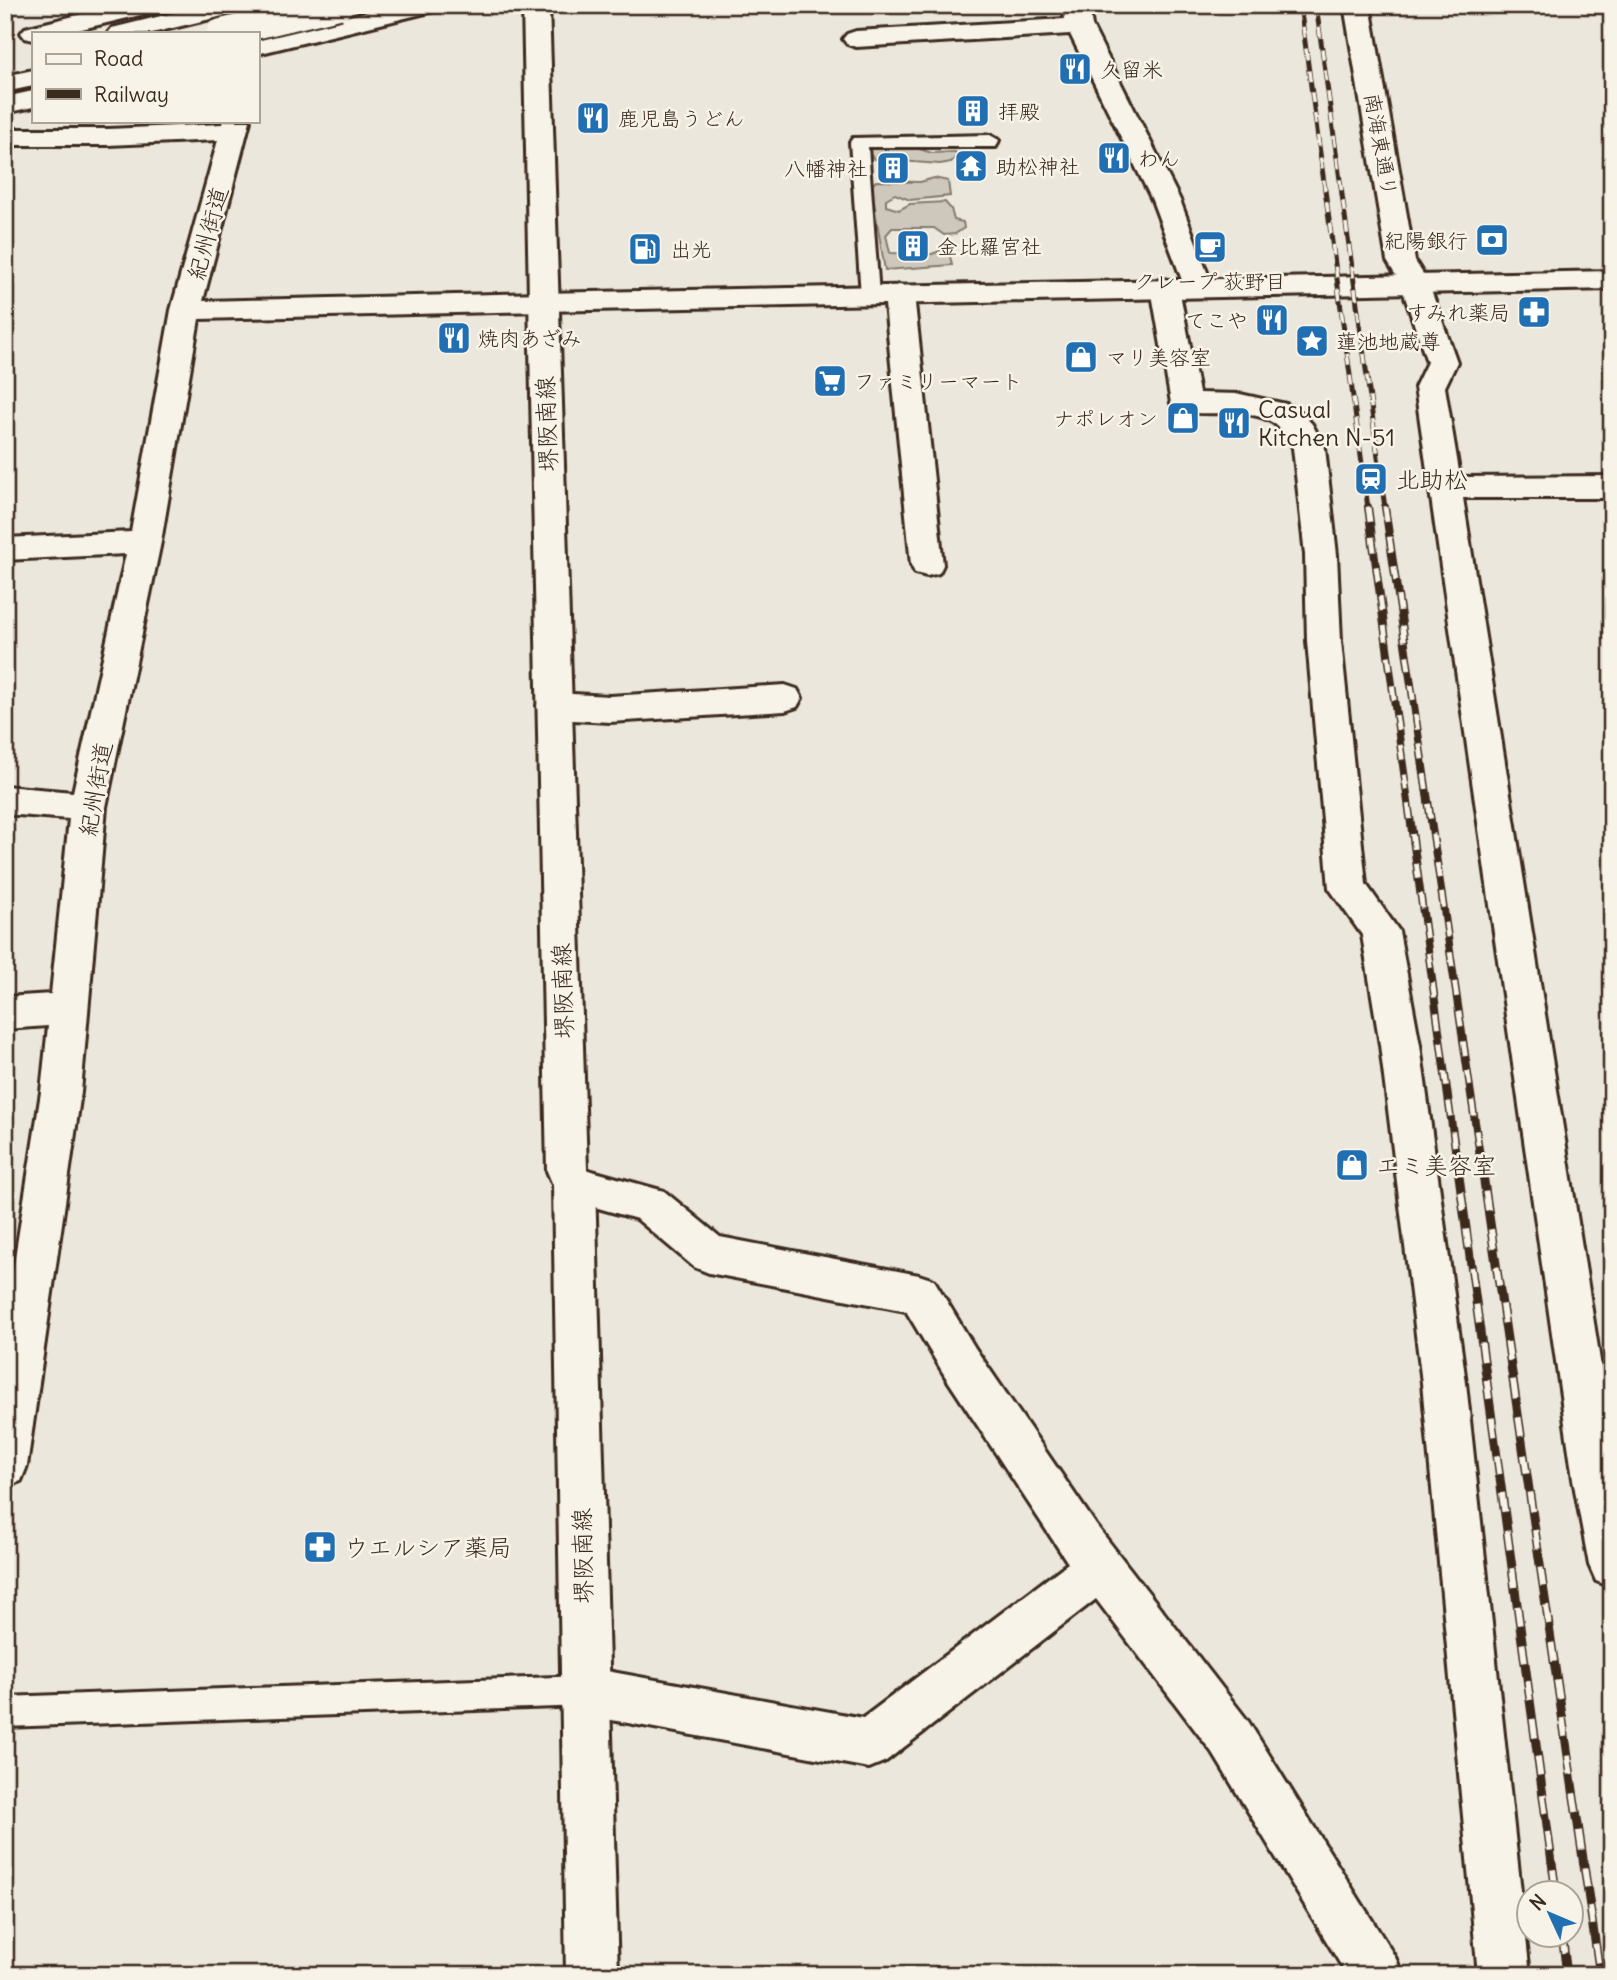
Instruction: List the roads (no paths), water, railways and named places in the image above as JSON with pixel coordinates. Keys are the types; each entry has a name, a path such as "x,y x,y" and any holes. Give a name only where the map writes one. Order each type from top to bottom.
{"main road":[{"path":"63,32 152,5"},
{"path":"125,32 239,5"},
{"path":"259,33 267,5"},
{"path":"225,32 339,5"},
{"path":"259,46 429,5"},
{"name":"堺阪南線","path":"536,5 567,1171 573,1184 592,1975"},
{"name":"南海東通り","path":"1357,5 1401,261 1414,282 1442,362 1430,387 1604,1479 1612,1566"},
{"path":"856,39 1077,16 1166,200 1182,288 1186,403 1246,404 1280,411 1305,435 1309,448 1321,555 1324,641 1348,888 1380,931 1401,1045 1444,1383 1504,1975"},
{"path":"5,84 32,78"},
{"path":"5,105 32,99"},
{"path":"5,137 236,126"},
{"name":"紀州街道","path":"5,1466 11,1395 61,1092 89,807 145,542 186,310 236,126"},
{"path":"186,310 1414,282 1612,280"},
{"path":"885,294 927,565"},
{"path":"1447,488 1612,487"},
{"path":"5,549 145,542"},
{"path":"554,706 610,709 785,698"},
{"path":"5,800 89,807"},
{"path":"5,1013 69,1009"},
{"path":"573,1184 649,1204 709,1254 919,1294 960,1362 1099,1568 1231,1738 1377,1975"},
{"path":"585,1691 869,1744 1099,1568"}],"lane":[{"path":"885,294 859,142 990,139 990,144"},
{"path":"5,1712 585,1691"}],"railway":[{"path":"1300,5 1368,508"},
{"path":"1316,5 1385,508"},
{"path":"1368,507 1456,1156"},
{"path":"1385,507 1480,1156"},
{"path":"1456,1154 1554,1878"},
{"path":"1480,1154 1600,1975"},
{"path":"1564,1948 1567,1975"}],"place":[{"name":"久留米","path":"1075,69"},
{"name":"拝殿","path":"973,111"},
{"name":"鹿児島うどん","path":"593,118"},
{"name":"わん","path":"1114,158"},
{"name":"助松神社","path":"971,166"},
{"name":"八幡神社","path":"893,168"},
{"name":"紀陽銀行","path":"1492,240"},
{"name":"金比羅宮社","path":"913,246"},
{"name":"クレープ 荻野目","path":"1210,247"},
{"name":"出光","path":"645,249"},
{"name":"すみれ薬局","path":"1534,312"},
{"name":"てこや","path":"1272,320"},
{"name":"焼肉あざみ","path":"454,338"},
{"name":"蓮池地蔵尊","path":"1312,341"},
{"name":"マリ美容室","path":"1081,357"},
{"name":"ファミリーマート","path":"830,381"},
{"name":"ナポレオン","path":"1183,418"},
{"name":"Casual Kitchen N-51","path":"1234,423"},
{"name":"北助松","path":"1371,479"},
{"name":"エミ美容室","path":"1352,1165"},
{"name":"ウエルシア薬局","path":"320,1547"}]}
